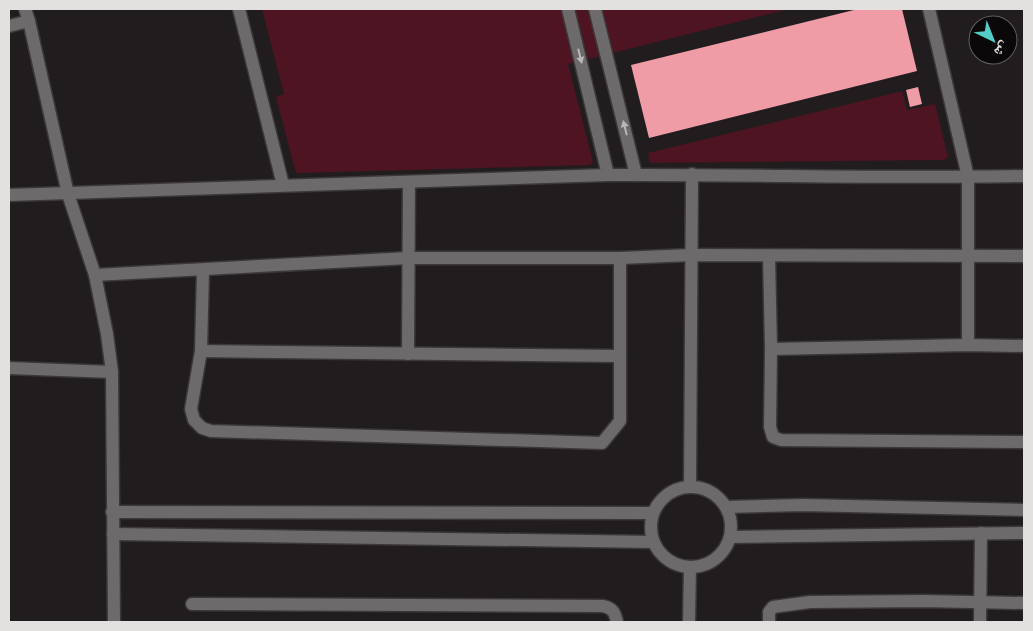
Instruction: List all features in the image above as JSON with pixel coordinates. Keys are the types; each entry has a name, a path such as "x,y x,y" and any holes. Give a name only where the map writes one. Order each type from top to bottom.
{"street":[{"path":"25,9 68,194 95,275 107,334 112,372 114,622"},
{"path":"239,9 283,185"},
{"path":"568,9 608,175"},
{"path":"596,9 636,175"},
{"path":"929,9 968,177 968,344"},
{"path":"9,26 29,22"},
{"path":"690,486 692,174"},
{"path":"9,195 608,175 1024,176"},
{"path":"408,354 409,182"},
{"path":"95,275 408,258 620,258 691,255 1024,256"},
{"path":"769,256 770,427 773,436 781,440 1024,442"},
{"path":"203,270 201,351 191,409 194,420 202,428 212,432 602,443 620,420 620,258"},
{"path":"771,349 968,344 1024,346"},
{"path":"201,351 619,356"},
{"path":"9,368 112,372"},
{"path":"690,486 701,487 711,491 726,506 732,522 730,537 724,550 715,559 703,566 690,567 674,564 662,555 653,542 650,528 652,512 660,500 674,490 690,486"},
{"path":"726,506 802,505 1024,510"},
{"path":"112,512 652,512"},
{"path":"730,537 981,532 1024,533"},
{"path":"980,622 981,532"},
{"path":"113,534 653,542"},
{"path":"690,567 690,622"},
{"path":"769,622 769,612 773,607 810,602 924,601 1024,604"},
{"path":"192,604 603,606 614,612 616,622"}],"shaded area":[{"path":"262,9 789,9 568,64 593,162 590,165 298,173 295,170 276,97 284,94"},
{"path":"902,91 907,110 935,104 948,157 944,160 650,163 648,153"}],"building":[{"path":"858,9 902,9 917,71 649,138 631,65"},
{"path":"918,87 922,104 910,107 906,90"}]}
